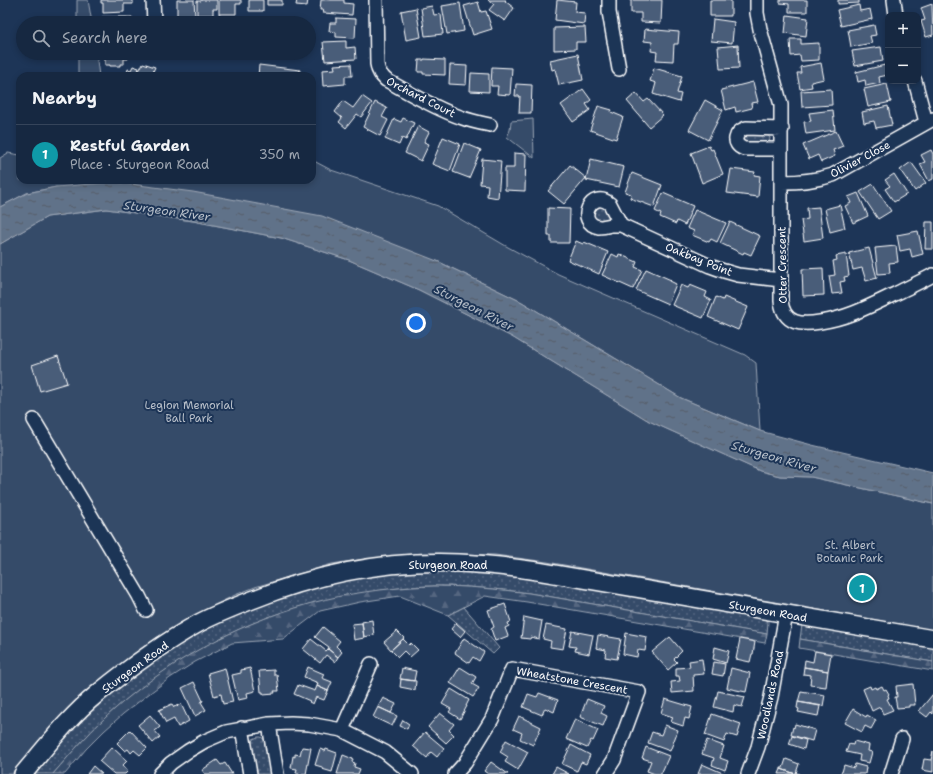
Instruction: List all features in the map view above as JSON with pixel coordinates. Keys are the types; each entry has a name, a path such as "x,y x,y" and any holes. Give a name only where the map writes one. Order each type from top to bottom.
{"main road":[{"name":"Sturgeon Road","path":"23,774 62,728 96,695 155,651 199,623 231,608 275,591 310,580 372,567 427,563 492,565 537,571 933,639"}],"street":[{"path":"153,0 154,16"},
{"name":"Orchard Court","path":"376,0 378,72 386,80 430,104 454,115 490,125"},
{"path":"609,0 609,12 619,69"},
{"name":"Otter Crescent","path":"757,0 757,13 760,29 781,105 781,302 783,310 792,320 806,324 838,319 860,311 933,275"},
{"path":"894,0 896,12"},
{"path":"916,84 930,120"},
{"name":"Olivier Close","path":"781,182 811,181 833,175 930,120"},
{"path":"781,149 744,149 737,145 736,138 742,129 746,128 782,129"},
{"name":"Oakbay Point","path":"621,225 724,271 738,275 781,280"},
{"path":"34,420 146,610"},
{"name":"Woodlands Road","path":"748,774 758,747 771,697 786,614"},
{"path":"342,730 371,664"},
{"name":"Wheatstone Crescent","path":"455,774 465,763 492,719 512,669 639,692 614,760 605,774"},
{"path":"160,774 171,763 205,741 226,732 269,724 291,723 310,724 342,730 385,752 412,774"},
{"path":"269,724 277,774"},
{"path":"242,728 250,774"},
{"path":"891,774 902,738"}],"green space":[{"path":"77,0 88,0 91,16 77,16"},
{"path":"78,60 97,60 98,72 78,72"},
{"path":"533,119 534,158 507,137 510,130 511,121"},
{"path":"767,134 770,138 769,143 746,144 742,140 744,135"},
{"path":"8,153 16,154 16,184 316,184 316,162 331,170 438,206 506,246 558,274 745,355 756,363 760,431 681,398 522,302 437,261 56,187 27,193 0,207 0,158"},
{"path":"602,206 606,208 610,217 609,219 599,221 594,218 593,213 596,208"},
{"name":"Legion Memorial Ball Park","path":"107,209 193,221 281,238 349,260 419,290 512,337 649,421 760,471 780,476 811,477 933,504 933,630 547,562 495,555 423,553 332,564 255,587 235,595 189,618 156,638 129,657 85,694 12,774 0,774 0,244 47,217"},
{"path":"416,570 493,571 767,618 767,634 529,593 482,588 423,586 377,591 342,597 309,604 257,622 232,633 183,659 137,691 116,708 91,732 53,774 31,774 83,716 104,696 175,644 247,607 333,581"},
{"path":"434,586 482,588 529,593 767,634 765,643 485,596 448,615 400,596 360,602 320,611 283,639 232,643 195,662 170,678 123,714 86,749 65,774 53,774 99,724 140,688 193,653 221,638 250,624 310,603 364,592"},
{"path":"464,607 499,648 493,654 448,615"},
{"path":"802,625 933,645 933,662 800,639"},
{"path":"800,639 933,662 933,671 799,648"},
{"path":"258,737 265,740 272,774 256,774 251,745 253,739"}],"water":[{"name":"Sturgeon River","path":"91,184 131,184 193,192 322,216 437,261 522,302 681,398 760,431 812,445 933,473 933,504 811,477 780,476 760,471 649,421 512,337 419,290 349,260 281,238 193,221 106,209 47,217 0,244 0,207 27,193 56,187"}],"building":[{"path":"101,0 133,0 133,4 124,4 124,12 103,13 103,3 101,3"},
{"path":"177,0 194,0 195,16 177,16"},
{"path":"217,0 217,9 213,9 213,15 197,15 197,1"},
{"path":"219,0 241,0 241,4 236,4 236,14 219,14"},
{"path":"249,0 263,0 263,11 249,11"},
{"path":"267,0 282,0 282,5 267,5"},
{"path":"297,0 308,0 307,6 296,5"},
{"path":"321,0 344,0 344,3 353,4 352,15 323,13 324,10 320,10"},
{"path":"488,0 506,0 505,1 514,8 505,21 489,10 494,4"},
{"path":"557,0 576,2 575,12 585,13 584,24 555,20"},
{"path":"631,0 662,0 661,23 641,22 641,13 631,13"},
{"path":"710,0 731,0 731,16 710,16"},
{"path":"780,0 807,0 807,12 789,12 789,4 780,3"},
{"path":"838,0 859,0 859,3 838,4"},
{"path":"478,2 481,12 486,11 492,29 473,35 464,6"},
{"path":"460,3 464,31 447,34 442,6"},
{"path":"932,4 933,35 926,37 921,21 925,20 921,8"},
{"path":"859,5 860,11 870,9 872,19 841,26 837,10"},
{"path":"432,6 434,15 441,14 443,34 425,36 421,8"},
{"path":"416,8 421,37 406,40 401,11"},
{"path":"787,15 808,18 806,36 785,33"},
{"path":"336,18 356,19 355,38 336,37 336,32 329,31 330,23 336,23"},
{"path":"713,19 734,22 732,43 711,41"},
{"path":"874,25 876,35 870,36 872,43 851,47 848,30"},
{"path":"585,27 586,42 576,42 576,49 554,50 554,28"},
{"path":"645,29 679,32 678,44 674,44 673,61 656,60 657,52 651,51 652,42 644,41"},
{"path":"790,39 801,39 801,44 819,43 819,60 801,61 800,55 791,56"},
{"path":"346,41 346,48 355,47 356,59 325,61 323,42"},
{"path":"738,45 739,68 720,69 718,47"},
{"path":"881,47 883,61 855,66 852,51"},
{"path":"578,54 583,80 559,85 555,69 552,70 550,60"},
{"path":"105,60 124,60 124,64 120,64 120,66 105,65"},
{"path":"419,60 445,60 445,75 423,74 423,72 418,72"},
{"path":"143,63 155,67 153,72 127,72 128,69 131,70 133,66 139,68 139,71"},
{"path":"821,63 824,79 811,82 812,87 800,89 797,73 801,73 800,67"},
{"path":"351,64 352,76 345,76 345,84 323,86 322,70 335,69 334,65"},
{"path":"259,65 300,70 300,72 258,72"},
{"path":"450,65 467,66 466,85 449,84"},
{"path":"885,65 885,76 879,77 880,83 866,86 865,80 858,82 856,72"},
{"path":"492,67 512,68 510,95 497,94 498,86 491,86"},
{"path":"654,68 682,76 677,93 681,94 679,102 653,94 656,83 650,81"},
{"path":"471,73 489,74 489,92 470,91"},
{"path":"753,82 758,102 751,103 752,108 736,112 735,107 726,110 721,90"},
{"path":"516,84 532,85 531,113 519,113 520,96 515,96"},
{"path":"887,84 891,102 868,107 864,89"},
{"path":"583,89 591,100 586,104 590,110 573,122 561,105"},
{"path":"831,89 832,105 802,107 801,91"},
{"path":"636,93 644,102 648,99 663,115 649,127 627,101"},
{"path":"362,96 372,103 361,117 357,114 346,128 339,122 342,118 335,112 343,101 353,108"},
{"path":"705,100 723,110 708,140 689,130"},
{"path":"375,102 387,108 382,117 388,120 380,136 363,127"},
{"path":"598,106 612,110 611,112 623,117 616,139 590,130"},
{"path":"888,106 892,125 876,128 874,121 864,123 862,112"},
{"path":"833,110 835,130 806,134 804,122 811,121 809,113"},
{"path":"403,118 414,123 406,140 402,138 399,145 385,139 394,119 401,122"},
{"path":"418,126 429,132 424,142 429,144 421,161 405,153"},
{"path":"836,131 843,146 833,150 835,156 821,162 818,155 809,159 803,145"},
{"path":"443,137 460,144 450,171 432,164"},
{"path":"464,143 481,150 469,178 453,172"},
{"path":"709,146 711,150 713,149 723,174 702,183 691,153"},
{"path":"931,150 933,154 933,179 929,181 920,164 925,162 921,155"},
{"path":"514,153 526,154 525,191 505,190 505,168 514,168"},
{"path":"482,159 501,161 498,198 487,196 488,185 480,184"},
{"path":"591,159 624,167 619,187 586,180"},
{"path":"911,162 926,183 915,191 900,170"},
{"path":"570,165 586,178 564,204 548,191"},
{"path":"731,169 755,172 754,175 760,176 758,197 727,193"},
{"path":"632,173 662,185 654,207 630,198 631,194 625,192"},
{"path":"894,174 907,194 894,202 885,189 890,186 885,180"},
{"path":"873,184 891,211 878,219 860,192"},
{"path":"663,193 693,206 685,225 677,221 676,224 660,217 661,214 655,211"},
{"path":"858,193 868,216 853,223 845,206 851,203 848,197"},
{"path":"840,205 845,228 830,232 825,209"},
{"path":"819,207 823,238 804,241 801,220 808,219 807,208"},
{"path":"548,208 570,209 569,243 551,243 551,236 548,236"},
{"path":"695,210 726,223 717,242 711,239 709,242 692,235 694,231 687,228"},
{"path":"730,222 760,236 751,255 744,252 743,254 720,243"},
{"path":"926,222 933,222 933,249 925,249"},
{"path":"918,231 923,254 912,257 910,249 900,251 897,235"},
{"path":"576,241 583,244 584,242 608,252 599,274 568,260"},
{"path":"896,246 898,262 889,263 890,273 878,274 875,248"},
{"path":"869,248 877,278 866,281 862,268 853,270 849,253"},
{"path":"612,254 618,257 619,254 637,262 635,267 642,270 633,289 602,275"},
{"path":"846,254 849,276 844,277 845,281 840,282 842,293 832,294 829,276 835,275 833,261 837,260 836,256"},
{"path":"823,268 824,295 803,296 802,269"},
{"path":"646,269 671,280 670,281 676,284 668,304 636,290"},
{"path":"681,285 688,288 690,285 707,292 705,297 711,300 703,318 672,305"},
{"path":"716,297 723,300 724,297 748,307 738,330 708,317"},
{"path":"58,356 67,383 40,391 32,365"},
{"path":"505,604 511,622 508,623 509,626 505,628 508,636 495,641 491,629 494,627 488,610"},
{"path":"524,617 542,621 539,639 531,637 530,639 521,638"},
{"path":"372,620 374,635 364,637 362,622"},
{"path":"362,623 364,638 354,640 352,624"},
{"path":"456,623 465,631 460,637 451,629"},
{"path":"546,625 567,629 563,649 550,647 551,641 543,639"},
{"path":"323,627 340,641 336,646 342,652 338,657 328,649 329,647 315,637"},
{"path":"397,631 404,638 391,650 384,642"},
{"path":"572,631 593,635 589,654 575,651 576,647 569,646"},
{"path":"626,633 647,637 645,651 638,650 637,657 623,654"},
{"path":"598,635 621,639 617,659 605,657 606,650 596,648"},
{"path":"670,637 682,651 674,659 677,662 668,670 652,652"},
{"path":"464,638 484,652 479,661 473,657 469,663 455,653"},
{"path":"311,639 326,651 328,649 338,657 335,662 326,655 320,663 303,649"},
{"path":"403,639 409,645 411,643 418,650 410,657 404,651 398,657 391,650"},
{"path":"740,639 755,642 750,662 736,659"},
{"path":"715,647 729,651 726,663 713,659"},
{"path":"815,651 831,654 828,671 804,667 805,660 813,662"},
{"path":"702,659 704,674 693,675 694,691 672,693 671,682 680,681 679,676 676,676 676,668 690,667 689,661"},
{"path":"714,662 725,664 723,676 712,674"},
{"path":"308,667 324,674 322,678 332,682 328,691 317,686 318,683 304,677"},
{"path":"460,667 476,677 472,684 479,688 473,697 450,683"},
{"path":"804,667 828,671 826,687 810,685 811,675 803,674"},
{"path":"225,668 233,702 223,704 221,694 214,696 208,673"},
{"path":"250,668 255,691 247,693 248,698 238,700 232,675 241,673 241,670"},
{"path":"402,668 416,671 414,681 400,679"},
{"path":"731,668 750,673 746,692 727,688"},
{"path":"274,670 274,675 277,675 279,691 274,691 275,693 263,694 263,692 261,692 259,671"},
{"path":"401,679 416,681 415,690 400,687"},
{"path":"194,682 203,701 201,702 206,710 195,716 182,688"},
{"path":"913,684 915,705 897,708 895,697 897,697 896,686"},
{"path":"298,685 315,691 317,686 328,691 324,700 316,697 313,704 309,702 310,701 294,694"},
{"path":"870,686 871,689 875,687 876,689 882,686 884,690 886,689 889,694 889,698 887,699 893,710 883,714 880,707 872,711 863,689"},
{"path":"451,689 469,700 460,719 449,712 451,709 442,704"},
{"path":"718,691 745,697 742,707 734,705 733,712 714,707"},
{"path":"801,691 825,695 823,706 798,702"},
{"path":"539,693 558,700 554,712 545,708 542,715 523,707 528,694 537,697"},
{"path":"933,694 933,714 931,712 927,717 919,711"},
{"path":"383,698 396,704 391,713 378,707"},
{"path":"587,699 604,706 601,713 607,716 603,726 580,717"},
{"path":"665,699 692,707 689,719 685,718 683,726 671,722 673,717 661,713"},
{"path":"798,702 820,706 818,716 798,712"},
{"path":"172,704 174,707 181,704 189,721 178,727 174,719 166,723 159,710"},
{"path":"378,707 397,716 392,726 373,717"},
{"path":"853,709 866,717 867,715 876,720 871,729 865,726 862,732 845,723"},
{"path":"440,713 454,724 449,730 454,735 446,743 428,727"},
{"path":"712,714 741,724 737,737 727,734 724,742 705,735"},
{"path":"150,715 160,727 155,731 160,737 153,743 138,725"},
{"path":"519,716 541,727 533,745 520,739 522,733 513,729"},
{"path":"575,719 598,730 593,741 591,740 587,748 566,739"},
{"path":"403,720 409,724 407,729 400,726"},
{"path":"795,724 815,730 812,741 791,735"},
{"path":"665,725 678,730 670,751 648,743 652,732 661,735"},
{"path":"130,730 147,748 140,755 134,750 131,753 128,749 125,751 117,743"},
{"path":"425,732 444,748 437,757 431,752 427,758 413,746"},
{"path":"792,736 806,740 804,749 789,744"},
{"path":"506,740 528,752 518,770 505,762 508,757 500,752"},
{"path":"707,740 724,746 720,758 728,761 725,770 712,765 714,758 702,754"},
{"path":"854,741 869,745 868,751 872,752 869,763 859,761 860,755 846,752 849,744 853,745"},
{"path":"571,745 590,755 586,764 581,762 577,771 562,764"},
{"path":"112,747 127,761 122,766 128,771 125,774 114,774 99,761"},
{"path":"302,747 311,748 306,774 296,773 297,769 291,768 293,756 295,757 295,754 300,755"},
{"path":"646,747 669,756 661,774 655,774 647,771 651,761 642,758"},
{"path":"320,749 325,751 326,749 337,753 332,772 315,765"},
{"path":"933,751 933,772 922,770 924,759 931,760"},
{"path":"343,755 353,759 352,762 355,763 354,767 360,769 358,774 337,774"},
{"path":"786,759 799,764 796,773 800,774 796,774 781,769 783,768"},
{"path":"217,760 221,765 225,763 232,774 205,774 202,770"},
{"path":"491,762 508,774 488,774 484,771"},
{"path":"702,764 725,774 698,774"},
{"path":"855,764 866,767 865,774 840,774 844,765 854,768"},
{"path":"93,766 102,774 87,774"},
{"path":"556,767 569,774 552,774"},
{"path":"781,769 796,774 779,774"}],"place":[{"name":"Restful Garden","path":"862,588"}],"park label":[{"name":"St. Albert Botanic Park","path":"850,551"}]}
